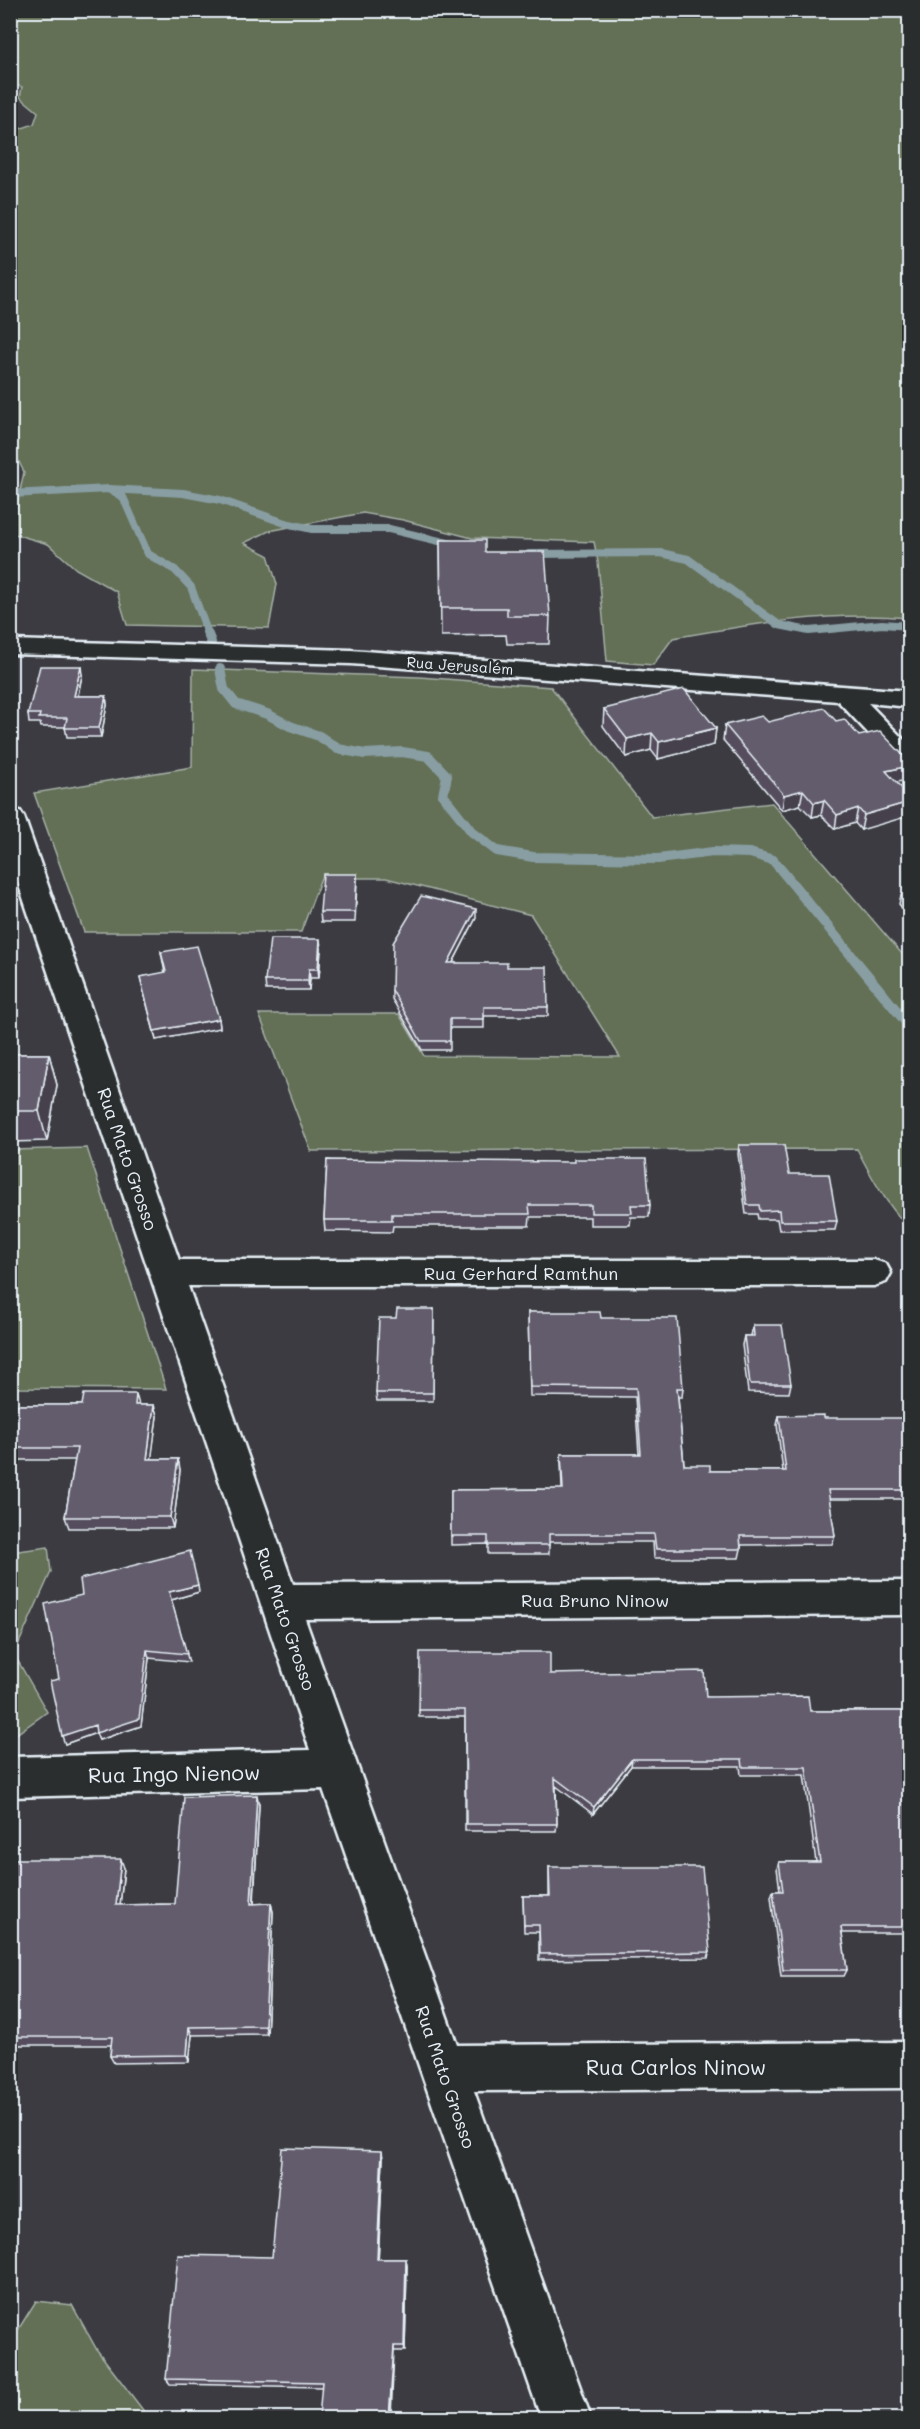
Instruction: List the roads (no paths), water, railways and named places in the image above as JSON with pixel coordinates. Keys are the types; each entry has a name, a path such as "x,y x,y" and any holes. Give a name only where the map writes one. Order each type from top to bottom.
{"street":[{"name":"Rua Jerusalém","path":"10,647 351,657 909,699"},
{"path":"845,694 909,762"},
{"name":"Rua Mato Grosso","path":"10,817 337,1769 566,2418"},
{"name":"Rua Gerhard Ramthun","path":"167,1273 874,1273"},
{"name":"Rua Bruno Ninow","path":"280,1602 909,1598"},
{"name":"Rua Ingo Nienow","path":"10,1777 337,1769"},
{"name":"Rua Carlos Ninow","path":"443,2068 909,2065"}],"waterway":[{"path":"10,494 109,489 183,493 220,500 285,523 312,529 389,529 456,545"},
{"path":"110,490 123,497 148,554 175,570 191,587 208,634"},
{"path":"529,554 661,553 688,559 779,625 809,631 882,624 910,626"},
{"path":"207,632 211,642"},
{"path":"220,669 224,689 236,704 267,714 290,726 319,736 338,749 365,754 402,752 428,756 447,776 443,795 472,832 497,851 533,857 658,859 713,852 750,853 773,860 910,1027"}]}
